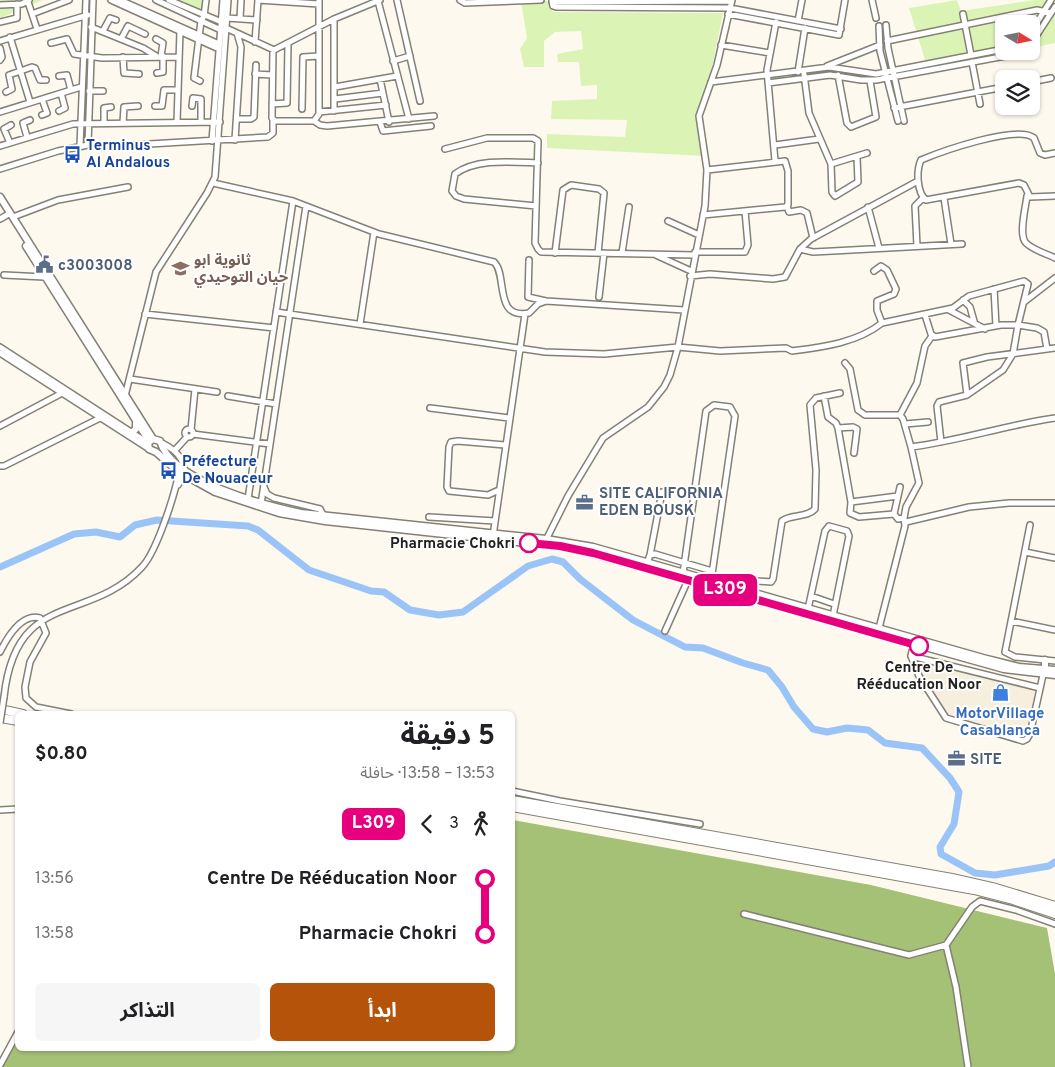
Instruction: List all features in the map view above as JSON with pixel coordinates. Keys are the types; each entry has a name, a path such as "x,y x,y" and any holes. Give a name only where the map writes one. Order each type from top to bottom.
{"highway":[{"path":"0,710 15,713"},
{"path":"0,718 15,720"},
{"path":"515,801 952,878 996,888 1055,906"},
{"path":"515,808 974,890 1055,914"}],"main road":[{"path":"0,197 44,277 136,423 154,445 183,472 215,492 279,513 593,547 1004,669 1047,672 1045,660"},
{"path":"0,204 10,216 125,396 154,445"},
{"path":"131,433 136,429 136,423"},
{"path":"183,472 261,504 325,519"},
{"path":"545,542 832,616 879,632"}],"street":[{"path":"32,14 69,0"},
{"path":"80,146 86,0"},
{"path":"88,145 93,0"},
{"path":"111,0 219,46"},
{"path":"120,0 180,30"},
{"path":"156,0 179,7 273,50 334,19 379,0 409,119"},
{"path":"169,0 179,7"},
{"path":"200,81 194,78 206,0"},
{"path":"125,396 152,283 158,267 213,183 224,27 222,0"},
{"path":"217,122 219,46 227,18 228,0"},
{"path":"240,19 241,0"},
{"path":"255,42 258,0 319,2 319,112 314,120"},
{"path":"397,0 420,101"},
{"path":"460,0 465,3 541,0"},
{"path":"798,21 802,0"},
{"path":"836,31 845,0"},
{"path":"872,0 876,18"},
{"path":"0,5 28,1 37,29"},
{"path":"552,1 730,8 806,22 836,31"},
{"path":"545,542 603,438 648,408 664,387 678,347 703,215 707,170 699,120 732,1 640,4"},
{"path":"1040,17 1050,1 1055,7 1040,30"},
{"path":"0,22 17,18 13,3"},
{"path":"887,41 1037,10 1051,13"},
{"path":"728,14 805,29 836,31"},
{"path":"963,14 972,55"},
{"path":"0,41 85,15 92,15"},
{"path":"775,161 775,145 767,80 776,17"},
{"path":"103,32 110,18 116,20"},
{"path":"227,18 256,20"},
{"path":"334,19 334,111"},
{"path":"806,22 801,72 805,78 809,113 831,164 832,192 835,196 852,187 859,180 857,157"},
{"path":"886,25 887,41 904,121"},
{"path":"121,38 128,26 145,34"},
{"path":"879,26 880,45 898,122"},
{"path":"92,27 160,56"},
{"path":"177,122 177,56 180,30"},
{"path":"235,140 241,47 236,33"},
{"path":"10,37 30,102"},
{"path":"51,43 67,39 73,54 90,56 177,56"},
{"path":"156,39 163,43 160,56 163,72 157,73"},
{"path":"272,104 284,104 287,102 288,44"},
{"path":"721,45 770,53"},
{"path":"820,68 880,45"},
{"path":"0,48 2,57 0,60"},
{"path":"0,169 88,145 216,141 270,136 273,133 274,120 271,117 273,50"},
{"path":"767,80 820,68 834,67 869,74 886,72 995,51"},
{"path":"302,109 303,57 319,56"},
{"path":"393,61 410,56"},
{"path":"123,57 125,74 140,74"},
{"path":"711,82 837,75 870,81 995,57"},
{"path":"972,62 980,104"},
{"path":"237,119 251,120 254,117 256,65"},
{"path":"6,92 12,89 9,76 34,67 40,80 46,80"},
{"path":"834,67 847,123 851,127 876,117 870,81"},
{"path":"837,75 842,69"},
{"path":"255,74 272,75"},
{"path":"59,76 67,75 72,90"},
{"path":"335,87 397,76"},
{"path":"1040,80 1051,78"},
{"path":"380,79 389,122"},
{"path":"0,112 82,87"},
{"path":"894,108 995,89"},
{"path":"155,106 162,106 164,90 177,90"},
{"path":"89,91 104,91"},
{"path":"58,111 65,108 61,93"},
{"path":"335,99 383,93"},
{"path":"192,106 193,98 200,99 201,122"},
{"path":"42,99 46,113 42,116"},
{"path":"319,112 386,105"},
{"path":"123,123 124,107 138,106"},
{"path":"104,123 105,107 110,107"},
{"path":"274,120 314,120 324,126 389,122 434,116"},
{"path":"27,137 23,122 30,120"},
{"path":"0,146 63,126 80,124 217,122"},
{"path":"380,122 383,131 431,126"},
{"path":"10,143 4,129 11,125"},
{"path":"923,198 918,181 921,160 984,140 1026,134 1034,138 1040,153 1046,155 1055,153"},
{"path":"445,149 487,138 533,138 539,144 536,246 541,252 654,254 746,252 748,246 745,211"},
{"path":"775,145 819,139"},
{"path":"831,164 867,153"},
{"path":"707,170 784,160 787,162 787,206 789,212 799,210 807,213 813,238"},
{"path":"536,206 464,199 456,196 452,190 454,174 467,167 499,163 538,163"},
{"path":"654,254 691,273 781,278 788,274 800,249 813,238 918,181"},
{"path":"923,198 926,200 944,198 1019,182 1024,185 1027,196 1023,222 1024,240 1028,245 1055,258"},
{"path":"213,183 293,201 374,232 494,262 499,268 505,302 514,311 525,314 546,301"},
{"path":"555,253 563,190 571,185 599,188 604,193 599,297"},
{"path":"0,219 58,200 128,187"},
{"path":"1027,196 1033,198 1055,196"},
{"path":"917,246 915,206 923,198"},
{"path":"944,198 951,244"},
{"path":"248,499 293,201"},
{"path":"261,504 306,206"},
{"path":"703,215 787,206"},
{"path":"622,253 630,207"},
{"path":"868,207 879,248"},
{"path":"668,220 699,235"},
{"path":"360,324 374,232"},
{"path":"800,249 813,252 962,244"},
{"path":"529,260 528,297 546,301 684,310"},
{"path":"874,271 881,266 886,269 896,289 894,294 877,301 877,310 882,323"},
{"path":"4,275 44,277"},
{"path":"1024,302 1055,278"},
{"path":"276,312 519,348 590,354 632,353 678,347 720,351 786,348 792,351 846,341 865,334 882,323 949,310 963,300 994,289 1026,282 1028,287 1013,354 1003,370 967,395 938,404 941,442"},
{"path":"994,289 996,326"},
{"path":"963,300 970,307 974,321"},
{"path":"949,310 985,328"},
{"path":"145,314 274,328"},
{"path":"493,536 525,314"},
{"path":"925,315 932,336"},
{"path":"900,415 917,382 925,346 932,336 996,326 1018,325 1037,328 1044,332 1047,349"},
{"path":"0,347 100,418 154,445 176,449"},
{"path":"967,395 963,363 1055,348"},
{"path":"0,353 154,445"},
{"path":"845,363 850,369 860,412 865,415 900,415"},
{"path":"130,380 217,392"},
{"path":"192,432 195,388"},
{"path":"0,426 64,392"},
{"path":"748,592 758,581 771,582 773,580 782,521 810,513 815,509 816,470 810,407 812,400 840,393"},
{"path":"228,396 276,404"},
{"path":"824,396 828,417 836,423 838,428 851,502 850,513 859,517 894,514"},
{"path":"683,573 706,411 714,405 730,407 735,416 711,581"},
{"path":"430,408 509,418"},
{"path":"879,632 905,520 906,507 919,483 905,424 900,415"},
{"path":"0,466 4,466 100,418"},
{"path":"910,447 978,436 1019,423 1055,418"},
{"path":"905,424 928,422"},
{"path":"838,428 852,427 856,429 854,453"},
{"path":"176,449 186,437 186,431 270,444"},
{"path":"494,442 506,437"},
{"path":"499,490 488,495 453,493 448,489 449,447 454,441 494,442 505,445"},
{"path":"0,723 10,666 28,633 42,620 108,592 136,573 146,562 183,472 176,449"},
{"path":"264,487 272,497 317,507 322,510 325,519"},
{"path":"894,514 900,487"},
{"path":"647,563 662,492"},
{"path":"488,495 497,502"},
{"path":"851,502 898,496"},
{"path":"894,514 898,519 905,520 968,507 1009,503 1055,503"},
{"path":"429,517 495,521"},
{"path":"1030,525 1006,653 1015,657 1055,661"},
{"path":"804,610 811,596 826,527 847,531 848,538 832,616"},
{"path":"1025,552 1055,558"},
{"path":"650,555 655,554 712,571"},
{"path":"665,631 688,580"},
{"path":"811,596 834,604"},
{"path":"0,652 10,634 22,622 35,616 42,620 46,633 30,662 25,687 26,698 36,707 56,711"},
{"path":"1011,620 1055,630"},
{"path":"914,642 912,656 919,676 946,718 1016,740 1025,741 1029,738 1040,688 1047,672"},
{"path":"912,656 1040,688"},
{"path":"515,792 700,824"},
{"path":"0,810 15,809"},
{"path":"744,914 909,955 946,945 972,907 980,901 1016,910 1055,924"},
{"path":"946,945 956,987 968,1067"},
{"path":"0,1065 15,1038"}],"shaded area":[{"path":"904,650 1045,689 1025,745 946,721"}],"green space":[{"path":"0,0 43,0 0,18"},
{"path":"171,0 204,0 202,14"},
{"path":"957,0 961,11 1035,0 1055,0 1055,43 1040,46 1040,15 995,15 995,54 926,63 909,8"},
{"path":"521,1 548,1 553,12 723,13 709,82 699,113 705,156 547,148 547,134 625,137 627,120 551,119 552,101 597,99 597,85 581,86 579,62 558,62 557,54 583,49 581,31 555,32 544,41 544,67 524,67 520,49 527,38"},
{"path":"515,820 871,885 1047,928 1055,974 1055,1067 0,1067 15,1038 15,1051 515,1051"}],"waterway":[{"path":"0,567 74,534 96,532 120,537 135,525 157,520 248,526 258,530 309,570 371,591 384,592 410,610 439,615 463,612 528,566 552,559 563,562 580,579 633,620 685,647 703,648 768,670 782,687 794,707 813,729 827,732 847,728 868,730 885,743 922,748 950,778 959,792 954,824 940,847 941,854 975,873 995,875 1049,866 1055,862"}],"bus line":[{"name":"L309","path":"529,543 560,546 593,553 919,646"}],"place":[{"name":"Terminus Al Andalous","path":"72,154"},
{"name":"c3003008","path":"44,265"},
{"name":"ثانوية ابو حيان التوحيدي","path":"180,269"},
{"name":"Préfecture De Nouaceur","path":"168,470"},
{"name":"SITE CALIFORNIA EDEN BOUSK","path":"585,502"},
{"name":"Pharmacie Chokri","path":"529,543"},
{"name":"Centre De Rééducation Noor","path":"919,646"},
{"name":"MotorVillage Casablanca","path":"1000,692"},
{"name":"SITE","path":"956,759"}]}
